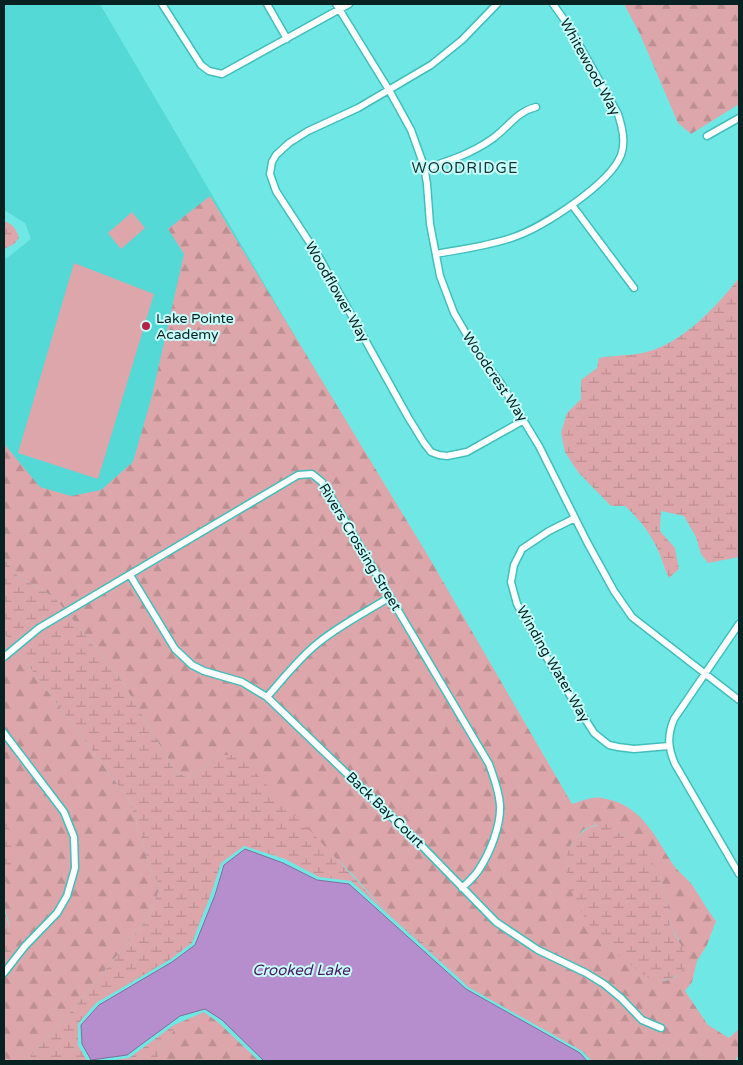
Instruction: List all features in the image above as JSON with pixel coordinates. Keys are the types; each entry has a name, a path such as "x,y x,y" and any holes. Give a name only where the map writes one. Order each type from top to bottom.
{"street":[{"path":"162,4 201,65 216,74 222,74 288,39 337,7 349,4"},
{"path":"267,4 288,39"},
{"path":"389,90 419,73 448,52 481,22 497,4"},
{"name":"Whitewood Way","path":"436,254 477,247 513,237 537,226 572,204 610,173 617,163 623,148 623,138 615,108 568,25 553,4"},
{"name":"Woodcrest Way","path":"337,7 389,90 411,130 424,169 430,204 430,224 442,284 454,313 475,350 500,382 524,420 556,476 575,518 614,591 632,617 739,700"},
{"name":"Woodflower Way","path":"389,90 358,108 308,131 289,143 272,162 270,169 271,180 276,191 319,257 408,417 431,452 439,456 468,452 524,420"},
{"path":"424,169 458,158 475,150 498,135 521,113 536,107"},
{"path":"707,136 739,118"},
{"path":"572,204 634,288"},
{"name":"Rivers Crossing Street","path":"4,657 39,628 298,475 312,474 322,482 489,764 497,785 500,807 491,845 477,873 462,888"},
{"name":"Winding Water Way","path":"575,518 528,544 518,556 513,568 511,582 517,604 588,726 598,737 609,745 618,748 639,749 669,746"},
{"name":"Back Bay Court","path":"130,575 175,649 192,665 204,671 242,682 268,697 376,801 496,922 538,950 586,973 621,998 642,1020 661,1028"},
{"path":"268,697 303,656 316,644 390,597"},
{"path":"739,624 674,719 669,746 675,764 739,874"},
{"path":"4,732 64,812 74,837 74,868 66,896 57,913 25,946 4,973"}],"shaded area":[{"name":"Lake Pointe Academy","path":"4,4 100,4 329,394 4,548 4,257 7,258 31,239 25,223 4,210"}],"green space":[{"path":"624,4 739,4 739,104 691,134 678,123 640,34"},
{"path":"210,196 427,554 572,804 587,799 602,798 615,801 626,807 636,814 652,831 674,866 693,886 716,921 707,945 697,961 692,982 685,991 708,1025 729,1038 739,1029 739,1054 735,1061 592,1061 582,1051 468,987 427,945 391,917 340,862 213,758 206,767 188,778 176,772 120,678 55,598 18,576 4,559 4,444 40,487 71,496 101,490 133,462 152,396 184,254 168,229","holes":["595,825 608,825 618,833 627,835 660,876 662,889 667,900 670,925 679,940 677,976 665,981 652,979 607,946 566,864 571,844 583,830"]},
{"path":"132,212 145,228 121,249 108,233"},
{"path":"4,221 14,227 19,238 14,244 4,249"},
{"path":"74,263 154,294 98,479 18,453"},
{"path":"739,278 739,557 708,563 701,554 696,537 684,516 661,511 660,531 675,548 679,569 669,578 651,536 625,506 611,506 578,472 565,452 561,433 567,413 581,399 581,380 597,368 599,358 642,353 670,343 708,313"},
{"path":"4,559 18,576 55,598 120,678 176,772 188,778 206,767 213,758 224,755 239,755 391,917 427,945 464,983 351,881 319,877 285,859 244,846 221,863 192,943 171,959 96,1003 78,1024 78,1045 87,1061 26,1061 64,1020 144,923 159,890 158,882 149,867 136,823 137,820 127,797 4,633"},
{"path":"4,633 127,797 137,820 136,823 149,867 158,882 159,890 144,923 64,1020 26,1061 4,1061 4,965 9,963 9,931 3,899 5,890"},
{"path":"4,806 14,851 4,893"},
{"path":"608,824 618,833 627,835 644,849 660,876 662,889 667,900 670,925 689,960 679,974 664,981 649,979 609,948 588,923 573,895 566,865 568,852 575,839 582,832 594,826"},
{"path":"4,909 11,942 9,963 4,965"},
{"path":"204,1012 219,1023 259,1061 157,1061 159,1053 174,1030 174,1025"},
{"path":"174,1025 174,1030 159,1053 157,1061 108,1061 129,1058"}],"water":[{"name":"Crooked Lake","path":"245,849 283,863 317,880 349,884 466,989 580,1053 587,1061 264,1061 222,1020 205,1009 180,1016 127,1055 91,1060 82,1044 81,1025 99,1005 172,962 195,945 215,895 224,865"}],"place":[{"name":"Lake Pointe Academy","path":"146,326"}],"district":[{"name":"WOODRIDGE","path":"465,168"}]}
